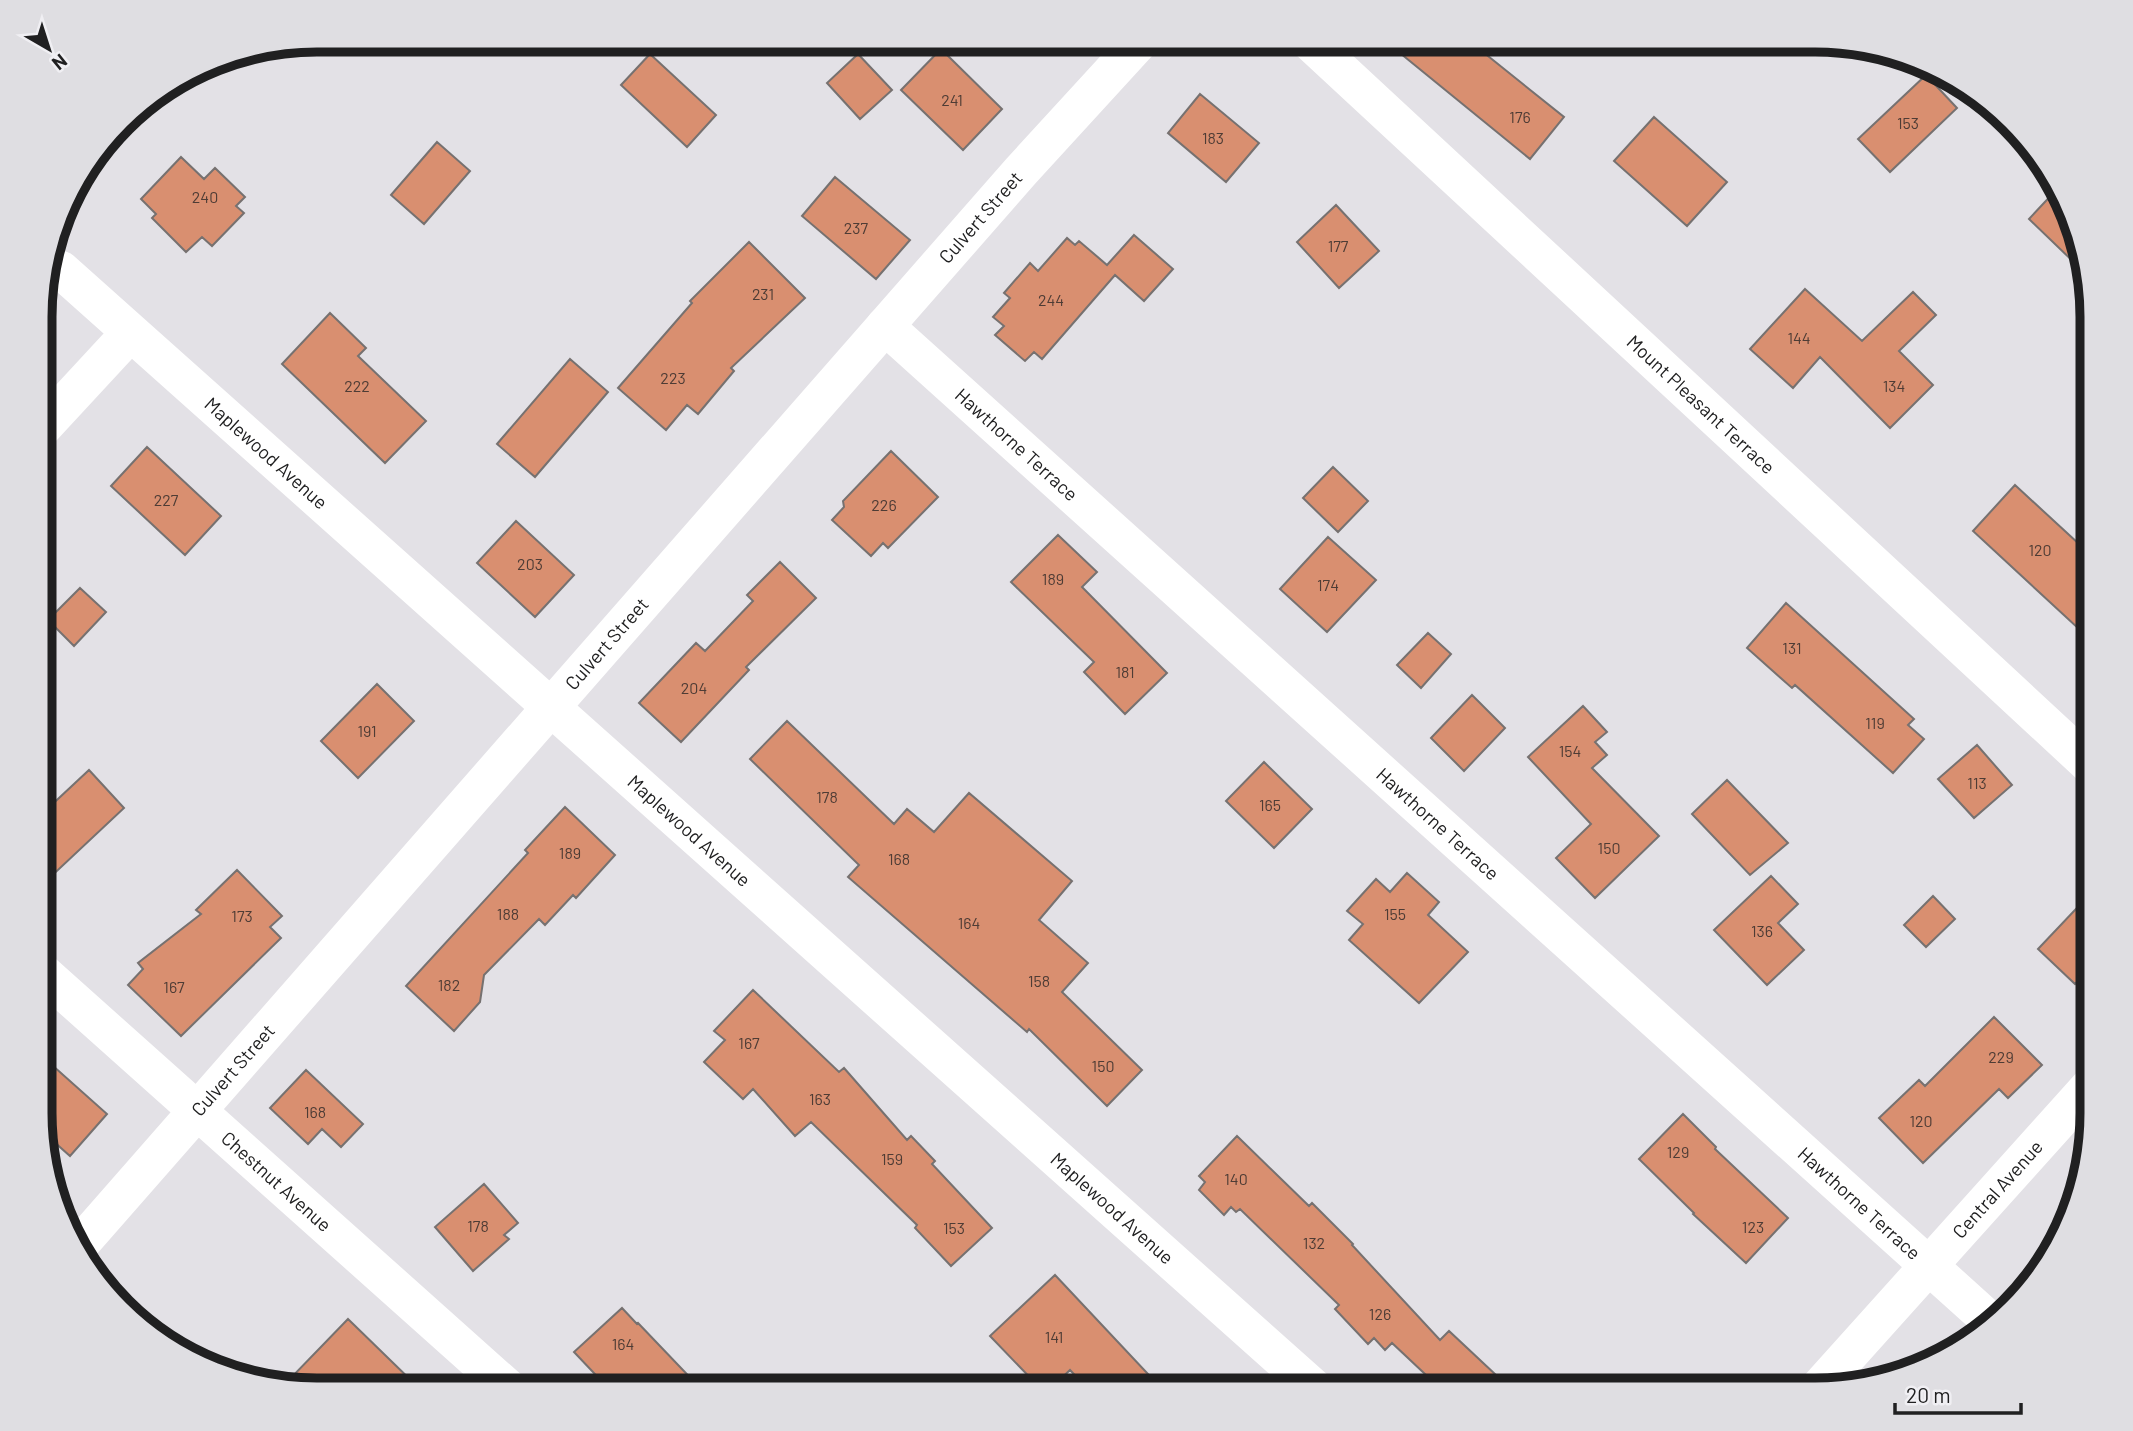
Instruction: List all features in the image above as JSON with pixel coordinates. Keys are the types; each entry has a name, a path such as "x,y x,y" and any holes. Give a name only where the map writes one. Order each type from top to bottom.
{"street":[{"name":"Culvert Street","path":"85,1239 1021,171 1130,52"},
{"name":"Mount Pleasant Terrace","path":"1321,52 2080,756"},
{"name":"Maplewood Avenue","path":"61,270 1303,1378"},
{"name":"Hawthorne Terrace","path":"885,327 1985,1317"},
{"path":"52,417 130,332"},
{"name":"Chestnut Avenue","path":"52,981 496,1378"},
{"name":"Central Avenue","path":"1828,1378 2080,1097"}],"building":[{"path":"938,52 944,52 1002,109 963,150 901,90"},
{"path":"1399,52 1483,52 1564,117 1530,159"},
{"path":"650,54 716,115 687,147 621,85"},
{"path":"858,54 892,90 860,119 827,83"},
{"path":"1925,76 1957,108 1890,172 1858,139"},
{"path":"1200,94 1259,143 1226,182 1168,133"},
{"path":"1654,117 1727,182 1687,226 1614,161"},
{"path":"437,142 470,171 424,224 391,195"},
{"path":"181,157 204,179 215,168 245,197 236,206 244,213 212,246 202,237 186,252 152,218 156,214 141,199"},
{"path":"835,177 910,240 876,279 802,216"},
{"path":"2051,196 2066,232 2074,263 2029,219"},
{"path":"1336,205 1379,251 1339,288 1297,242"},
{"path":"1134,235 1173,269 1144,301 1115,275 1042,359 1034,352 1025,361 995,335 1004,326 993,317 1010,298 1004,293 1030,263 1038,271 1067,238 1075,245 1079,241 1107,265"},
{"path":"749,242 805,298 731,368 734,371 698,414 687,405 666,430 618,388 692,303 690,301"},
{"path":"1805,289 1862,341 1913,292 1936,315 1899,351 1933,385 1890,428 1820,357 1793,388 1750,349"},
{"path":"330,313 366,348 358,356 426,421 385,463 282,364"},
{"path":"570,359 608,392 535,477 497,444"},
{"path":"147,447 221,516 185,555 111,486"},
{"path":"891,451 938,497 888,548 883,543 871,556 832,520 844,507 843,501"},
{"path":"1333,467 1368,501 1338,532 1303,498"},
{"path":"2015,485 2080,545 2080,630 1973,531"},
{"path":"516,521 574,575 535,617 477,563"},
{"path":"1058,535 1097,572 1082,587 1167,673 1125,714 1084,672 1094,662 1011,582"},
{"path":"1328,537 1376,580 1327,632 1280,589"},
{"path":"780,562 816,598 746,667 749,670 681,742 639,703 696,643 705,651 753,601 747,595"},
{"path":"80,588 106,612 74,646 52,624 52,616"},
{"path":"1786,603 1914,719 1908,725 1924,739 1893,773 1795,685 1792,688 1747,648"},
{"path":"1428,633 1451,654 1421,688 1397,665"},
{"path":"377,684 414,721 358,778 321,741"},
{"path":"1472,695 1505,728 1464,771 1431,738"},
{"path":"1583,706 1607,732 1595,742 1607,755 1592,768 1659,836 1595,898 1556,858 1591,824 1528,757"},
{"path":"787,721 894,824 907,809 934,832 969,793 1072,881 1039,920 1088,963 1062,992 1142,1070 1107,1106 1029,1029 1027,1032 848,877 859,865 750,759"},
{"path":"1977,745 2012,785 1974,818 1938,779"},
{"path":"1264,762 1312,809 1274,848 1226,801"},
{"path":"89,770 124,808 52,876 52,805"},
{"path":"1727,780 1788,843 1750,875 1692,814"},
{"path":"565,807 615,855 576,898 573,895 545,925 539,919 484,975 480,1002 454,1031 406,986 528,853 525,850"},
{"path":"237,870 282,916 270,927 281,938 181,1036 128,985 143,969 138,963 201,914 196,910"},
{"path":"1407,873 1439,902 1428,915 1468,952 1419,1003 1349,940 1363,924 1347,911 1376,879 1390,892"},
{"path":"1771,876 1798,904 1778,923 1804,950 1767,985 1714,930"},
{"path":"1933,896 1955,919 1926,947 1904,925"},
{"path":"2080,905 2080,979 2075,984 2038,949"},
{"path":"753,990 839,1072 844,1068 907,1140 911,1136 935,1161 932,1164 992,1228 951,1266 915,1228 917,1225 811,1122 795,1136 753,1089 743,1099 704,1062 725,1040 714,1031"},
{"path":"1994,1017 2042,1065 2008,1098 1999,1089 1923,1163 1879,1118 1919,1080 1925,1086"},
{"path":"52,1065 107,1114 70,1156 54,1142"},
{"path":"306,1070 363,1124 341,1147 322,1129 308,1144 270,1108"},
{"path":"1683,1114 1715,1149 1788,1218 1746,1263 1639,1159"},
{"path":"1237,1136 1309,1206 1312,1203 1353,1244 1440,1340 1449,1331 1499,1378 1429,1378 1392,1343 1385,1350 1374,1338 1368,1344 1335,1309 1339,1305 1240,1209 1236,1212 1231,1207 1224,1215 1199,1190 1205,1182 1199,1176"},
{"path":"484,1184 518,1223 504,1235 509,1239 473,1271 435,1227"},
{"path":"1055,1275 1152,1378 1078,1378 1070,1370 1062,1378 1030,1378 990,1336"},
{"path":"622,1308 691,1378 599,1378 574,1352"},
{"path":"348,1319 409,1378 300,1378 292,1377"}]}
